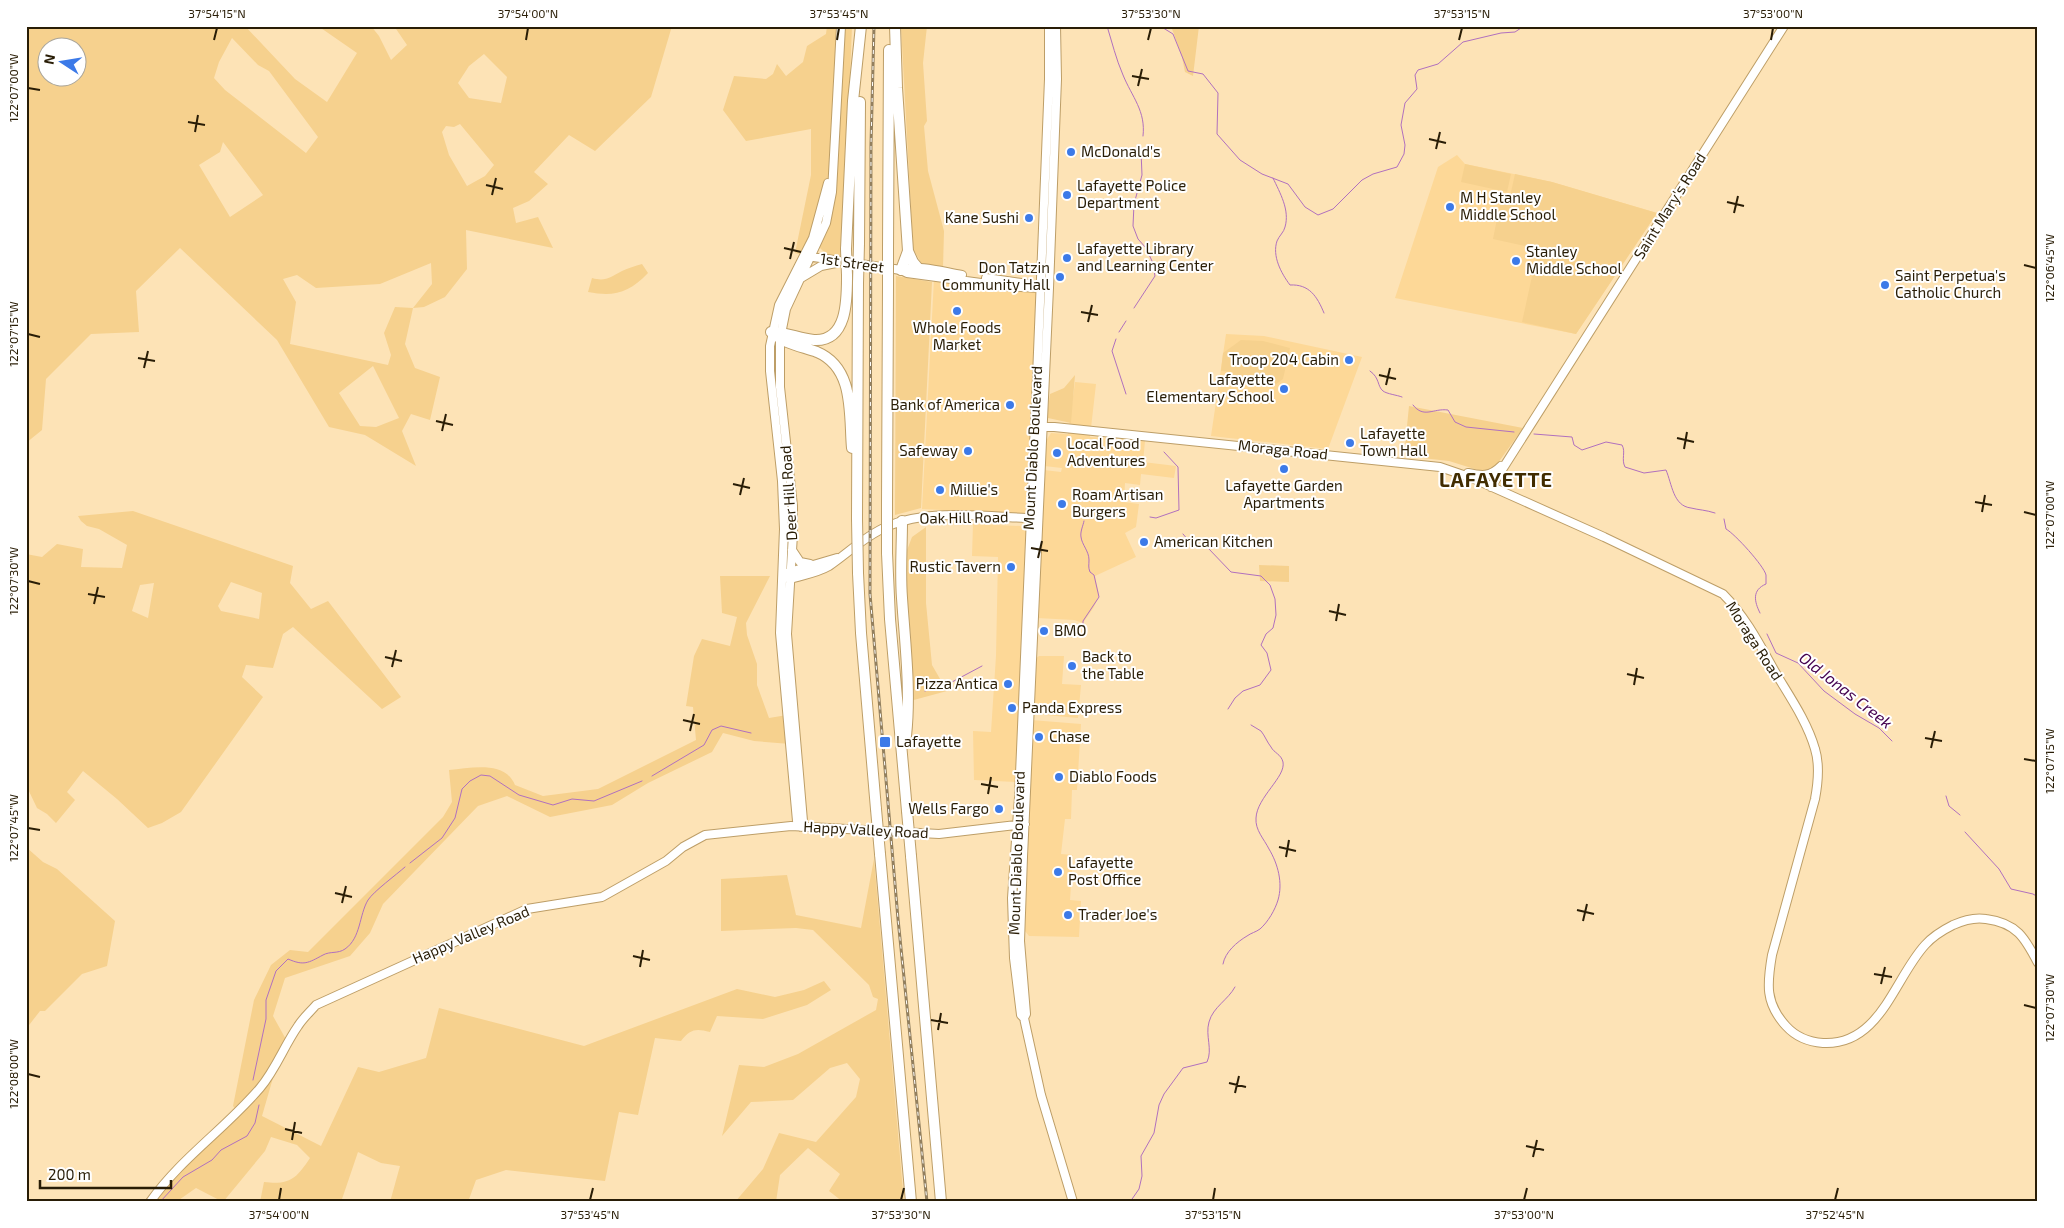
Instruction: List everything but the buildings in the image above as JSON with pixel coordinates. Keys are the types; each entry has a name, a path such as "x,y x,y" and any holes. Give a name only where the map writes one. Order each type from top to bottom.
{"highway":[{"path":"861,26 858,283 858,573 871,753 911,1202"},
{"path":"777,334 816,340 825,338 834,334 844,316 853,101 861,26"},
{"path":"890,26 887,553 890,619 941,1202"},
{"path":"895,26 908,251 918,268"},
{"path":"901,270 908,251"},
{"path":"777,334 824,356 834,364 843,377 849,406 857,519"},
{"path":"902,521 901,583 907,676 906,734 902,756"}],"street":[{"name":"Deer Hill Road","path":"799,824 780,633 792,550 793,506 779,374 777,334 779,305 807,256 818,241 826,223 832,192 841,26"},
{"name":"Mount Diablo Boulevard","path":"1038,425 1040,288 1049,79 1049,26"},
{"name":"Mount Diablo Boulevard","path":"1056,26 1057,79 1038,425 1025,718 1021,825 1020,941 1026,1014 1024,1018 1041,1095 1073,1202"},
{"name":"Saint Mary's Road","path":"1491,487 1784,26"},
{"name":"Deer Hill Road","path":"799,824 803,821 787,634 787,575 782,481 770,371 770,346 800,279 818,222 833,162"},
{"path":"818,241 823,252 841,262"},
{"name":"1st Street","path":"807,256 901,270 907,273 1031,289 1040,288"},
{"path":"800,279 820,266 841,262"},
{"name":"1st Street","path":"901,270 908,267 918,268 1032,284 1040,288"},
{"path":"984,283 997,280"},
{"name":"Moraga Road","path":"1038,425 1334,455 1450,469 1631,550 1723,594 1743,618 1802,718 1816,750 1818,778 1815,799 1772,955 1768,981 1773,1009 1792,1033 1806,1040 1827,1043 1844,1040 1859,1034 1873,1023 1926,944 1940,932 1967,919 1990,920 2013,927 2027,942 2038,963"},
{"path":"1450,469 1487,476 1493,473 1512,454"},
{"name":"Mount Diablo Boulevard","path":"1021,825 1028,740 1023,694 1034,515"},
{"name":"Oak Hill Road","path":"787,575 817,572 882,529 902,521 939,516 1026,518 1034,515"},
{"path":"792,550 796,558 804,564 820,563"},
{"name":"Oak Hill Road","path":"787,575 839,557"},
{"name":"Happy Valley Road","path":"150,1202 169,1176 239,1112 261,1086 277,1064 298,1025 316,1005 527,908 602,897 666,861 683,847 705,835 799,824 933,834 1021,825"}],"shaded area":[{"path":"26,26 245,26 295,79 327,102 357,53 318,26 371,26 379,36 391,60 407,45 394,26 672,26 651,97 595,151 569,135 534,172 548,184 529,201 513,208 516,223 538,217 553,248 466,230 467,269 445,297 424,307 413,308 405,344 415,368 440,377 430,420 411,414 402,431 416,466 365,435 329,427 277,340 180,248 136,291 139,332 91,334 46,379 42,430 26,443","holes":["232,38 258,65 269,71 318,137 306,153 225,90 214,78 219,62","484,54 507,77 501,103 469,98 458,83 469,66","460,124 494,165 485,176 467,186 449,155 442,132 446,126 454,127","223,142 263,195 230,217 199,165 220,152","431,263 432,284 413,308 395,307 384,333 391,355 388,365 290,344 296,302 283,279 297,275 316,288 380,284","373,366 399,418 376,427 360,426 339,393"]},
{"path":"827,26 852,26 843,262 829,257 820,248 818,241 826,223 827,191 803,255 795,253 811,175 811,129 746,141 723,110 734,76 766,79 773,74 777,64 786,76 803,62 807,46 826,34"},
{"path":"901,26 927,26 923,63 927,121 924,126 928,171 944,231 943,268 921,263 913,248"},
{"path":"1171,26 1199,26 1193,76 1185,72"},
{"name":"Stanley Middle School","path":"1457,155 1465,164 1552,182 1657,213 1576,334 1395,298 1438,167"},
{"path":"1465,164 1511,174 1507,192 1461,182"},
{"path":"1515,174 1552,182 1657,213 1576,334 1522,322 1538,249 1493,239 1501,199 1509,201"},
{"path":"642,264 648,273 628,289 606,294 588,292 592,278 608,278"},
{"path":"896,276 932,282 921,508 895,515"},
{"path":"934,279 1041,292 1029,509 1024,514 922,509"},
{"name":"Lafayette Elementary School","path":"1226,334 1264,336 1362,357 1328,449 1211,436"},
{"path":"1241,340 1263,341 1290,348 1283,379 1272,387 1233,382 1233,372 1221,371 1223,353"},
{"path":"1075,375 1071,423 1048,418 1050,394 1064,388"},
{"path":"1075,382 1096,384 1090,437 1145,441 1143,462 1176,466 1174,478 1141,474 1140,485 1125,483 1124,502 1139,504 1136,527 1125,533 1136,557 1095,576 1099,595 1094,607 1083,623 1074,620 1037,618 1044,470 1061,472 1062,468 1044,466 1046,441 1051,433 1068,434"},
{"path":"1409,406 1523,428 1498,463 1491,469 1481,471 1449,461 1404,456"},
{"path":"133,511 293,566 290,583 311,609 328,601 401,697 382,709 293,627 283,634 273,668 246,665 242,677 263,697 181,812 162,823 148,828 83,771 67,792 75,800 56,823 37,808 26,785 26,554 42,557 57,544 83,549 81,567 122,568 127,545 99,529 87,526 78,516","holes":["231,582 262,593 259,619 221,611 218,606","154,583 148,618 132,611 140,585"]},
{"path":"973,524 1021,526 1026,530 1016,782 974,780 973,731 991,732 996,656 998,557 972,556"},
{"path":"926,527 926,603 932,665 947,691 910,701 911,637 905,587 906,553 912,537"},
{"path":"1259,565 1289,566 1289,582 1260,581"},
{"path":"720,576 770,576 746,623 747,635 757,664 757,685 769,718 787,715 790,744 754,741 723,733 712,752 648,783 612,805 550,817 507,796 478,806 383,904 370,933 350,956 285,978 273,1016 288,1043 277,1064 262,1116 321,1146 358,1067 379,1072 426,1058 439,1008 584,1046 737,989 775,997 804,990 824,981 831,990 807,1005 763,1019 717,1016 710,1032 694,1030 681,1041 655,1038 638,1115 619,1112 605,1181 506,1170 476,1180 468,1202 390,1202 400,1166 381,1163 358,1152 341,1202 260,1202 264,1182 273,1183 292,1179 301,1171 310,1158 297,1145 271,1137 265,1151 223,1202 196,1188 176,1202 150,1202 238,1112 233,1106 254,1000 271,965 290,950 308,952 443,817 452,802 449,770 477,767 496,769 510,777 515,785 543,796 598,789 696,740 693,707 686,706 694,656 702,639 730,646 737,617 722,613"},
{"path":"1039,656 1064,656 1062,684 1081,685 1078,718 1034,714 1035,659"},
{"path":"1031,720 1081,724 1077,790 1072,790 1071,819 1065,819 1061,854 1073,855 1070,900 1081,901 1079,937 1029,936 1025,931"},
{"path":"26,847 43,862 57,869 115,921 107,966 82,974 45,1011 40,1011 26,1029"},
{"path":"874,859 904,1202 843,1202 829,1191 840,1174 808,1148 780,1175 776,1202 735,1202 763,1169 779,1133 816,1142 856,1097 860,1079 847,1063 830,1068 793,1100 751,1102 722,1136 739,1065 764,1067 798,1054 876,1010 878,999 873,997 869,985 813,930 796,928 721,931 721,879 787,875 796,915 861,928"}],"waterway":[{"path":"1107,26 1116,57 1138,104 1142,119 1143,136"},
{"path":"1160,26 1173,34 1188,71 1203,74 1218,93 1217,134 1240,160 1262,174 1288,184 1305,207 1318,215 1333,209 1362,180 1373,174 1397,167 1404,154 1405,145 1401,125 1405,103 1417,89 1415,75 1418,70 1438,64 1463,42 1501,33 1515,32 1524,26"},
{"path":"1134,308 1155,276 1152,261 1146,248 1138,239 1133,226 1134,204 1142,175 1141,151"},
{"name":"Old Jonas Creek","path":"1273,178 1284,202 1286,214 1284,229 1276,247 1278,264 1290,285 1297,285 1312,292 1324,313"},
{"path":"1119,332 1126,321"},
{"path":"1116,339 1112,351 1126,394"},
{"name":"Old Jonas Creek","path":"1370,371 1383,391 1402,397"},
{"name":"Old Jonas Creek","path":"1413,405 1425,412 1448,410 1455,422 1466,427 1514,432"},
{"name":"Old Jonas Creek","path":"1534,434 1572,437 1574,445 1582,450 1606,442 1622,445 1625,467 1644,473 1666,470 1674,494 1680,503 1685,506 1715,513"},
{"path":"1150,517 1156,518 1179,510 1178,467 1164,452"},
{"name":"Old Jonas Creek","path":"1724,519 1726,529 1749,550 1766,575 1766,584 1761,586 1756,593 1756,604 1760,613"},
{"path":"1083,628 1083,621 1099,597 1094,575 1089,570 1088,554 1081,537 1084,521"},
{"path":"1183,534 1189,541 1208,548 1231,572 1261,576 1270,585 1275,599 1276,615 1273,628 1266,634 1261,645 1267,653 1271,670 1260,685 1243,691 1235,698 1228,709"},
{"name":"Old Jonas Creek","path":"1767,634 1776,653 1798,663 1824,691 1855,714 1879,728 1892,741"},
{"path":"943,686 982,666"},
{"path":"925,691 938,687"},
{"path":"1223,964 1226,955 1236,944 1266,923 1275,908 1280,887 1277,867 1258,830 1256,818 1261,802 1283,768 1283,762 1261,731 1251,725"},
{"path":"652,776 704,745 712,730 721,726 751,733"},
{"path":"410,863 442,838 455,818 462,789 470,781 481,775 490,776 519,795 553,805 572,799 594,801 642,781"},
{"name":"Old Jonas Creek","path":"1946,796 1949,806 1960,815"},
{"name":"Old Jonas Creek","path":"1965,832 1999,869 2011,889 2038,897"},
{"path":"253,1080 266,1019 266,1000 276,971 288,959 306,963 326,954 345,949 357,933 368,900 405,867"},
{"path":"1130,1202 1139,1189 1142,1176 1141,1156 1154,1133 1159,1105 1164,1094 1183,1068 1207,1062 1209,1057 1209,1022 1214,1012 1235,987"},
{"path":"160,1202 183,1177 212,1160 221,1150 247,1136 255,1123 259,1105"}],"railway":[{"path":"874,26 871,145 870,594 898,919 927,1202"}],"place":[{"name":"McDonald's","path":"1071,152"},
{"name":"Lafayette Police Department","path":"1067,195"},
{"name":"M H Stanley Middle School","path":"1450,207"},
{"name":"Kane Sushi","path":"1029,218"},
{"name":"Lafayette Library and Learning Center","path":"1067,258"},
{"name":"Stanley Middle School","path":"1516,261"},
{"name":"Don Tatzin Community Hall","path":"1060,277"},
{"name":"Saint Perpetua's Catholic Church","path":"1885,285"},
{"name":"Whole Foods Market","path":"957,311"},
{"name":"Troop 204 Cabin","path":"1349,360"},
{"name":"Lafayette Elementary School","path":"1284,389"},
{"name":"Bank of America","path":"1010,405"},
{"name":"Lafayette Town Hall","path":"1350,443"},
{"name":"Safeway","path":"968,451"},
{"name":"Local Food Adventures","path":"1057,453"},
{"name":"Lafayette Garden Apartments","path":"1284,469"},
{"name":"Millie's","path":"940,490"},
{"name":"Roam Artisan Burgers","path":"1062,504"},
{"name":"American Kitchen","path":"1144,542"},
{"name":"Rustic Tavern","path":"1011,567"},
{"name":"BMO","path":"1044,631"},
{"name":"Back to the Table","path":"1072,666"},
{"name":"Pizza Antica","path":"1008,684"},
{"name":"Panda Express","path":"1012,708"},
{"name":"Chase","path":"1039,737"},
{"name":"Lafayette","path":"885,742"},
{"name":"Diablo Foods","path":"1059,777"},
{"name":"Wells Fargo","path":"999,809"},
{"name":"Lafayette Post Office","path":"1058,872"},
{"name":"Trader Joe's","path":"1068,915"}],"district":[{"name":"LAFAYETTE","path":"1496,480"}]}
